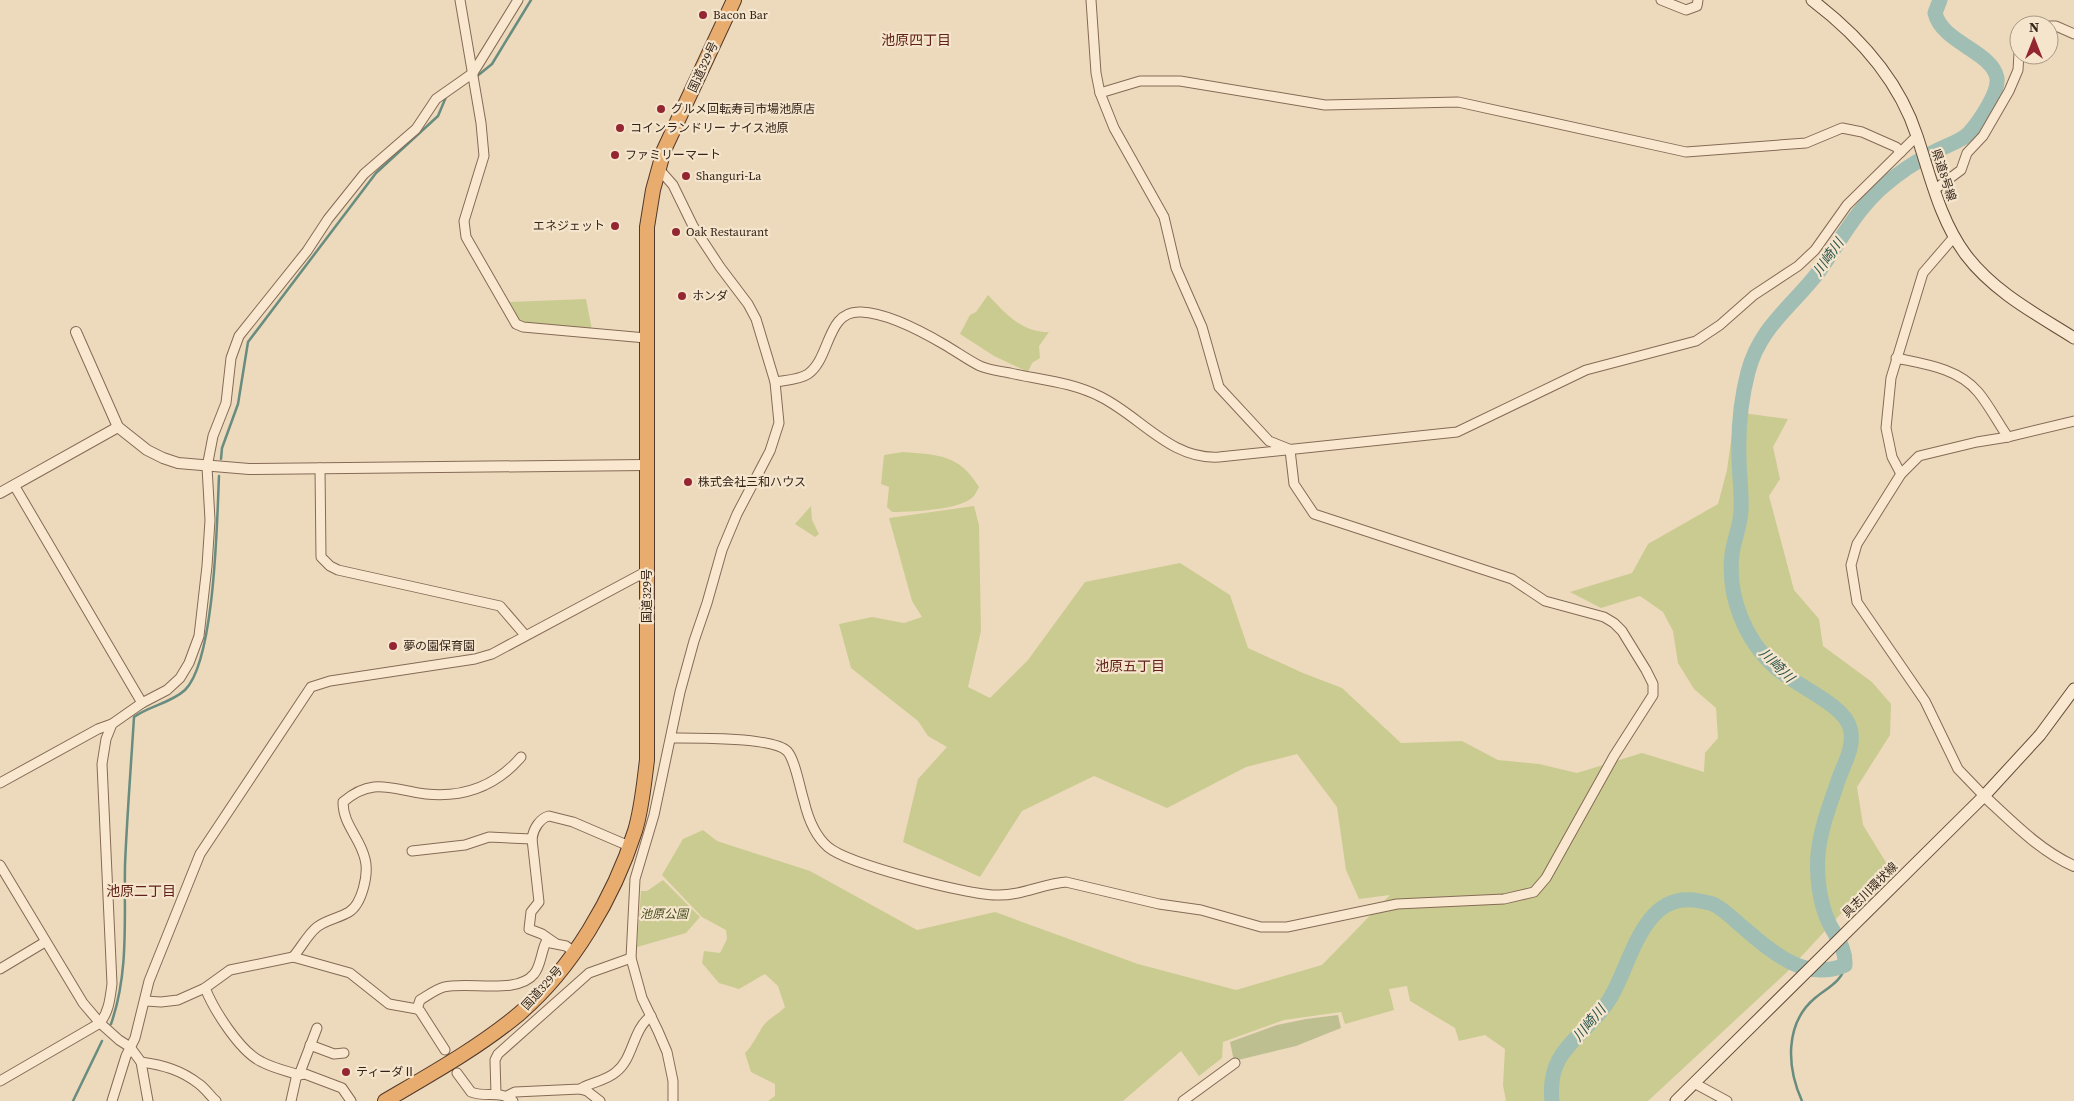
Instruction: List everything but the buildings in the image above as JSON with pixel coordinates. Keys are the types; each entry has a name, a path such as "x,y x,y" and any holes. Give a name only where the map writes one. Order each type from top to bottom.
{"highway":[{"name":"国道329号","path":"386,1101 456,1059 498,1030 538,996 574,952 593,924 629,846 639,813 647,760 645,242 648,213 664,150 734,0"}],"main road":[{"name":"県道8号線","path":"1812,0 1856,37 1879,64 1908,112 1940,208 1954,237 1981,272 1999,289 2074,338"},
{"name":"具志川環状線","path":"1676,1101 1984,796 2040,735 2074,689"}],"street":[{"path":"460,0 475,84 484,156 464,221 466,237 516,324 523,327 646,338"},
{"path":"0,783 98,729 112,724 142,703 167,690 180,678 189,663 199,636 210,520 207,466 214,436 226,403 232,358 239,336 307,251 328,219 364,174 416,129 436,99 473,73 518,0"},
{"path":"1091,0 1096,73 1100,93 1114,128 1164,217 1176,268 1202,326 1219,387 1269,441 1290,450"},
{"path":"1661,0 1686,10 1697,6 1698,0"},
{"path":"2059,27 2074,34"},
{"path":"1933,187 1961,170 1966,154 1983,136 2009,91 2018,65"},
{"path":"1100,93 1140,81 1180,81 1324,106 1458,102 1686,152 1806,142 1842,128 1862,132 1896,147 1901,152"},
{"path":"775,382 800,377 809,373 817,364 837,322 851,312 862,312 895,321 918,330 982,367 1074,385 1132,416 1157,436 1193,455 1207,458 1457,432 1586,370 1696,341 1754,296 1798,266 1814,250 1847,206 1901,152 1919,141"},
{"path":"658,168 673,185 700,237 748,304 766,347 775,382 778,415 777,431 770,451 737,514 722,550 694,641 670,738 654,815 635,879 630,958 642,998 667,1052 673,1081 673,1101"},
{"path":"1901,474 1892,457 1886,428 1891,378 1923,273 1954,237"},
{"path":"76,332 118,427 147,450 164,458 207,466 249,469 646,465"},
{"path":"1896,358 1932,366 1958,376 1978,391 2008,438"},
{"path":"2074,421 2008,438 1978,442 1919,456 1901,474 1857,544 1851,565 1857,602 1925,700 1958,769 1984,796 2033,839 2074,866"},
{"path":"0,493 118,427"},
{"path":"670,738 723,737 782,748 790,756 810,824 828,847 838,854 881,869 972,893 995,895 1019,894 1066,882 1159,904 1202,910 1261,927 1287,927 1383,906 1504,899 1534,892 1546,878 1614,756 1648,705 1653,695 1653,684 1646,670 1622,632 1614,623 1604,617 1545,601 1512,579 1314,514 1294,484 1290,450"},
{"path":"320,468 321,556 330,566 338,570 500,606 525,635"},
{"path":"14,486 142,703"},
{"path":"112,1101 130,1047 135,1038 150,981 200,854 311,687 315,684 330,681 492,654 647,571"},
{"path":"0,1081 100,1023 106,1015 109,1006 112,984 102,764 106,739 112,724"},
{"path":"293,957 317,927 350,912 358,903 366,875 365,859 355,833 343,814 342,802 353,793 365,788 391,786 426,794 452,794 473,790 496,781 522,756"},
{"path":"639,813 654,815"},
{"path":"555,943 530,928 531,912 539,902 532,832 540,821 550,816 573,822 629,846"},
{"path":"412,852 465,845 489,837 532,839"},
{"path":"0,865 83,1003 100,1023 130,1047 141,1062 148,1101"},
{"path":"0,969 45,942"},
{"path":"417,1009 420,1000 442,987 472,985 515,986 524,983 535,973 546,942 566,946 574,952"},
{"path":"146,1001 178,1000 204,988 230,970 293,957 350,973 389,1004 417,1009 445,1050"},
{"path":"496,1094 496,1060 498,1054 589,973 630,958"},
{"path":"204,988 225,1023 248,1052 260,1062 298,1074 305,1074 342,1088 351,1101"},
{"path":"580,1089 608,1078 616,1072 624,1063 643,1022 651,1016"},
{"path":"291,1101 298,1074 317,1028"},
{"path":"310,1045 334,1054 344,1053"},
{"path":"141,1062 162,1065 181,1071 201,1085 216,1101"},
{"path":"1183,1101 1235,1063"},
{"path":"457,1072 471,1092 496,1094 510,1098 515,1092 580,1089 600,1101"},
{"path":"1694,1083 1727,1101"}],"green space":[{"path":"988,295 1007,315 1022,325 1030,329 1049,332 1039,346 1040,358 1032,363 1028,372 994,356 960,334 970,315 976,312"},
{"path":"586,299 592,330 525,323 520,321 510,302"},
{"path":"1735,412 1788,419 1773,447 1780,479 1769,496 1794,590 1819,619 1823,646 1872,682 1891,704 1890,735 1857,787 1863,825 1887,864 1786,973 1648,1101 1506,1101 1503,1085 1505,1049 1485,1035 1459,1041 1455,1028 1410,1001 1407,986 1389,989 1394,1010 1345,1024 1341,1012 1284,1020 1223,1042 1222,1058 1199,1076 1181,1051 1123,1101 768,1101 775,1096 775,1084 751,1072 745,1053 765,1023 785,1007 778,986 765,974 739,989 719,983 702,963 704,951 720,953 727,939 726,930 702,917 662,875 683,839 703,830 717,841 810,871 917,930 995,912 1138,964 1236,990 1322,965 1390,895 1359,899 1346,870 1337,807 1297,754 1246,767 1167,808 1094,776 1022,811 980,877 903,842 918,779 947,747 928,736 918,721 851,668 839,624 872,617 904,623 922,617 912,601 889,518 974,506 979,525 981,631 968,687 990,698 1028,660 1085,582 1180,563 1230,595 1248,648 1342,688 1401,743 1462,741 1498,760 1539,764 1577,773 1642,753 1704,772 1705,753 1718,738 1716,708 1694,689 1678,663 1673,631 1663,612 1640,596 1601,608 1570,592 1632,573 1648,544 1718,504 1727,470"},
{"path":"903,452 927,454 947,458 955,462 964,468 979,487 975,495 958,505 935,509 892,512 887,507 889,487 881,484 884,455"},
{"path":"811,506 812,520 819,534 815,537 795,524"},
{"name":"池原公園","path":"663,880 700,917 686,933 637,947 641,891 647,891"},
{"path":"1338,1015 1341,1028 1296,1046 1234,1061 1230,1042 1277,1025"}],"waterway":[{"path":"476,77 492,64 531,0"},
{"name":"川崎川","path":"1552,1101 1552,1083 1555,1068 1561,1056 1609,1000 1639,936 1649,921 1661,909 1675,901 1693,900 1715,905 1767,947 1791,962 1804,967 1817,970 1845,965 1844,953 1823,907 1819,890 1818,863 1823,826 1849,753 1851,741 1850,728 1839,711 1784,675 1765,657 1747,631 1740,616 1732,586 1731,570 1733,548 1741,515 1740,414 1748,372 1753,356 1761,342 1778,317 1820,270 1866,203 1903,171 1928,155 1966,136 1978,122 1992,99 1997,84 1997,78 1993,69 1977,53 1956,40 1939,23 1935,13 1940,0"},
{"path":"221,459 222,448 238,404 248,342 376,173 438,116 446,97"},
{"path":"111,1024 117,1005 123,966 125,865 134,717 185,690 195,674 203,651 212,589 219,476"},
{"path":"1802,1101 1793,1075 1791,1061 1793,1033 1805,1009 1815,998 1838,980 1844,971 1845,965"},
{"path":"73,1101 102,1041"}],"place":[{"name":"Bacon Bar","path":"703,15"},
{"name":"グルメ回転寿司市場池原店","path":"661,109"},
{"name":"コインランドリー ナイス池原","path":"620,128"},
{"name":"ファミリーマート","path":"615,155"},
{"name":"Shanguri-La","path":"686,176"},
{"name":"エネジェット","path":"615,226"},
{"name":"Oak Restaurant","path":"676,232"},
{"name":"ホンダ","path":"682,296"},
{"name":"株式会社三和ハウス","path":"688,482"},
{"name":"夢の園保育園","path":"393,646"},
{"name":"ティーダⅡ","path":"346,1072"}],"district":[{"name":"池原四丁目","path":"916,40"},
{"name":"池原五丁目","path":"1130,666"},
{"name":"池原二丁目","path":"141,891"}]}
